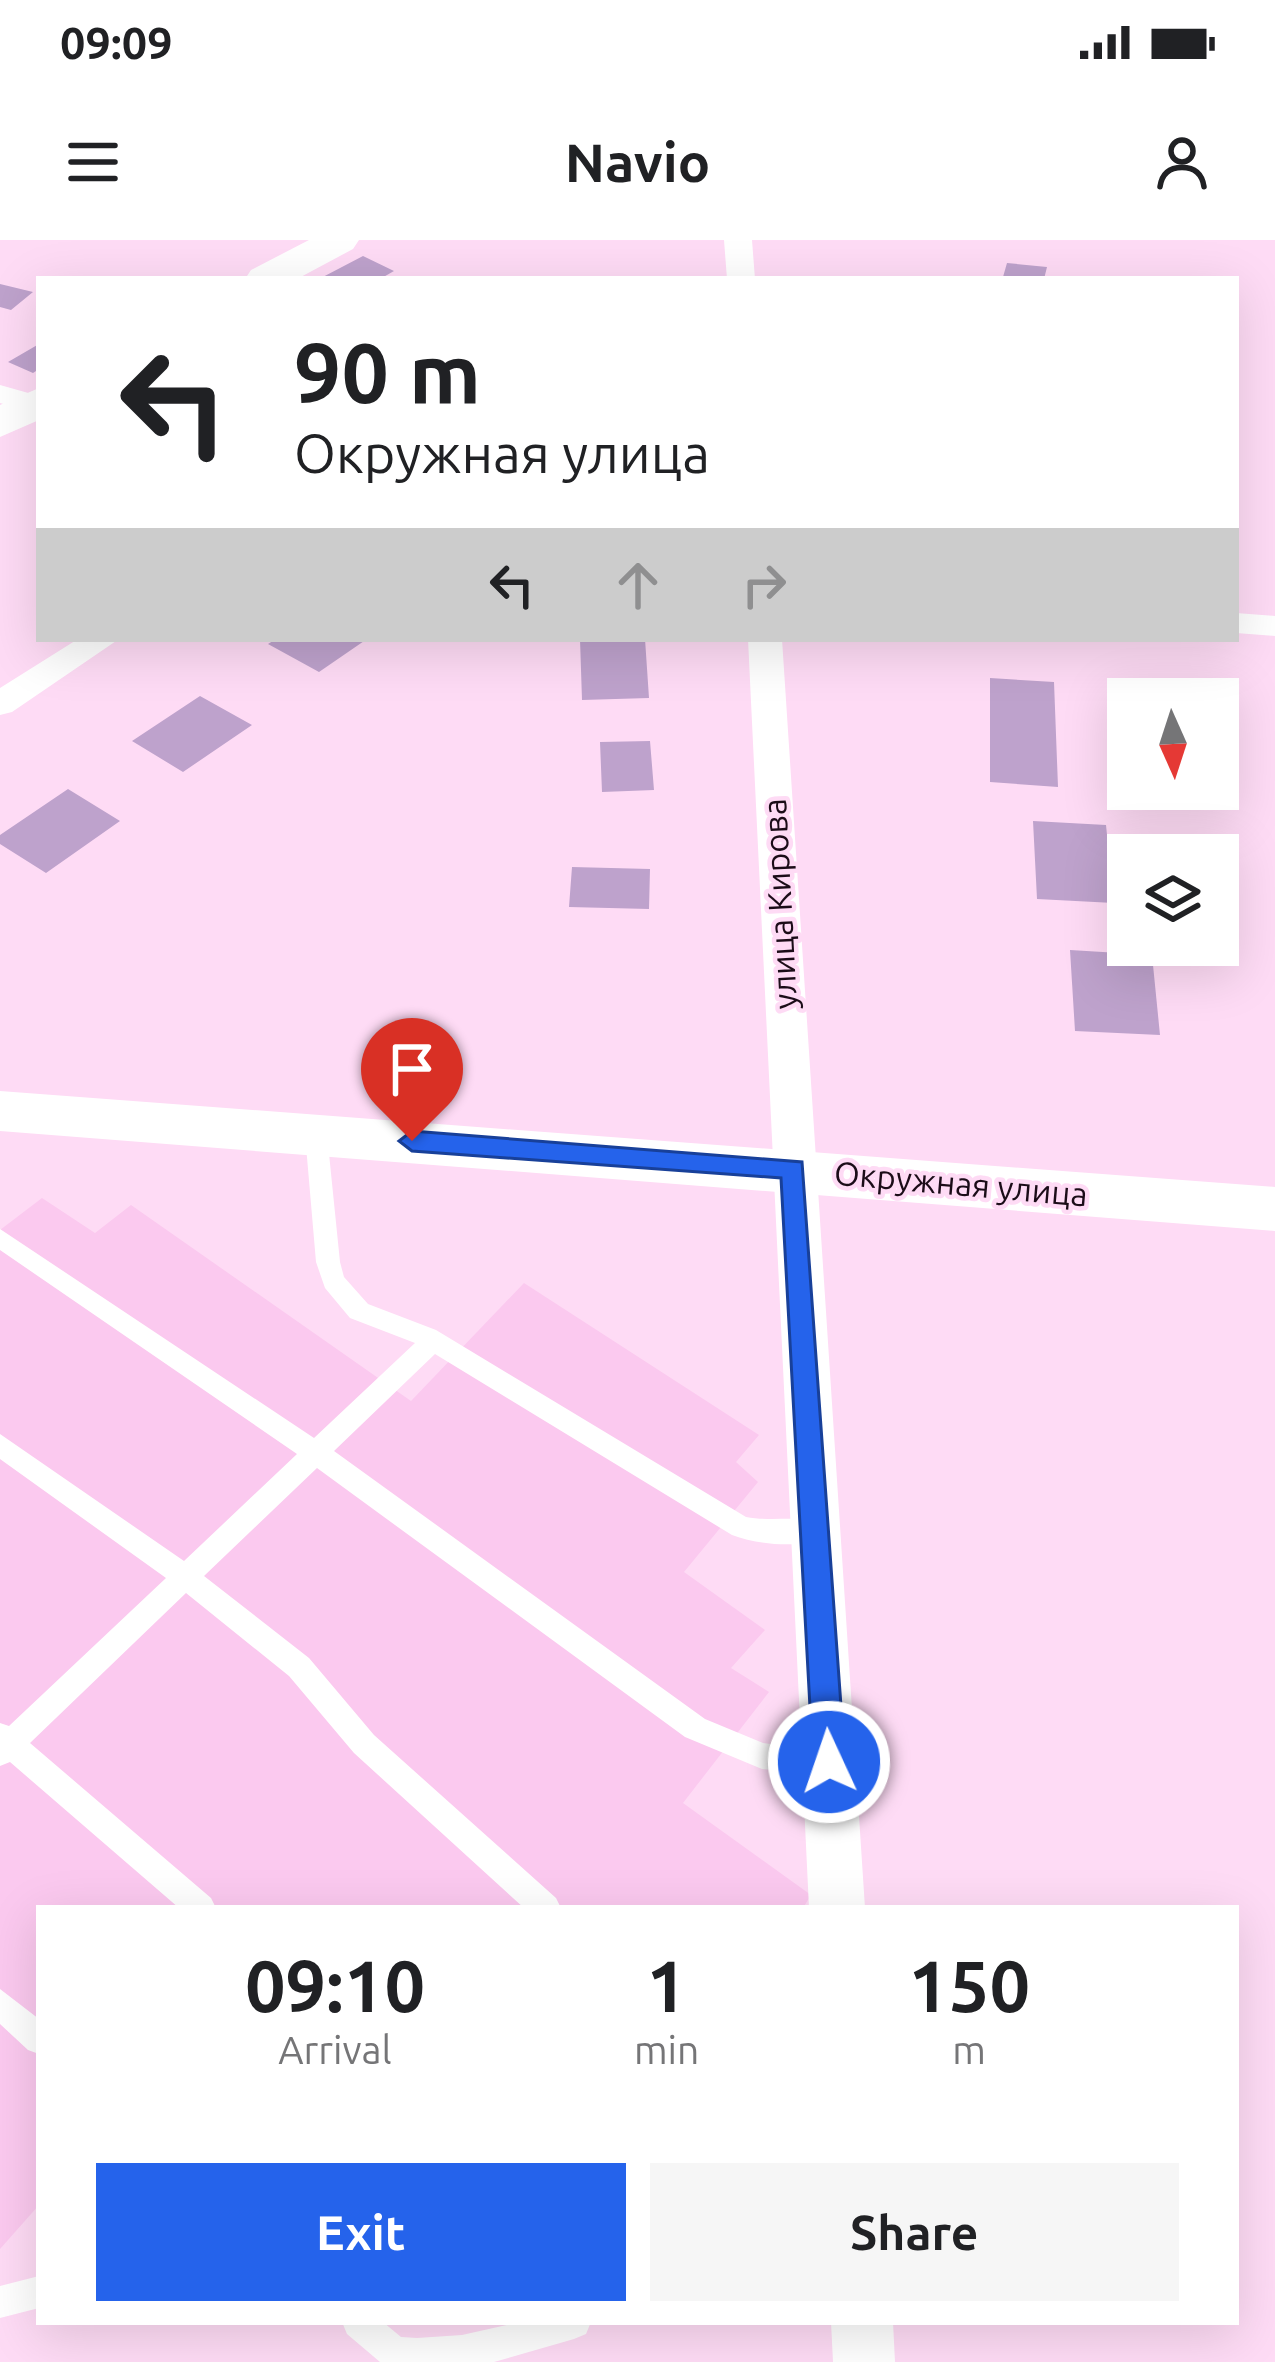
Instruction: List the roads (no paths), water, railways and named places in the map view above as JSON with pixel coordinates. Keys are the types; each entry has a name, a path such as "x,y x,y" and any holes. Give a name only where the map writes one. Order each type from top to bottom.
{"main road":[{"path":"272,276 339,240"}],"street":[{"path":"738,240 741,276"},
{"path":"1239,623 1275,626"},
{"path":"0,704 97,642"},
{"name":"улица Кирова","path":"765,642 837,1905"},
{"name":"Окружная улица","path":"2,1114 793,1169 1275,1209"},
{"path":"862,2325 864,2362"}],"lane":[{"path":"316,1134 322,1227 333,1281 359,1311 433,1341 741,1526 767,1532 814,1532"},
{"path":"0,1238 315,1452 695,1728 762,1756 829,1762"},
{"path":"197,1905 3,1744 433,1341"},
{"path":"0,1445 184,1576 299,1666 364,1744 543,1905"},
{"path":"0,2004 36,2035"},
{"path":"0,2302 36,2293"},
{"path":"362,2325 387,2347 425,2361 465,2357 565,2325"}]}
